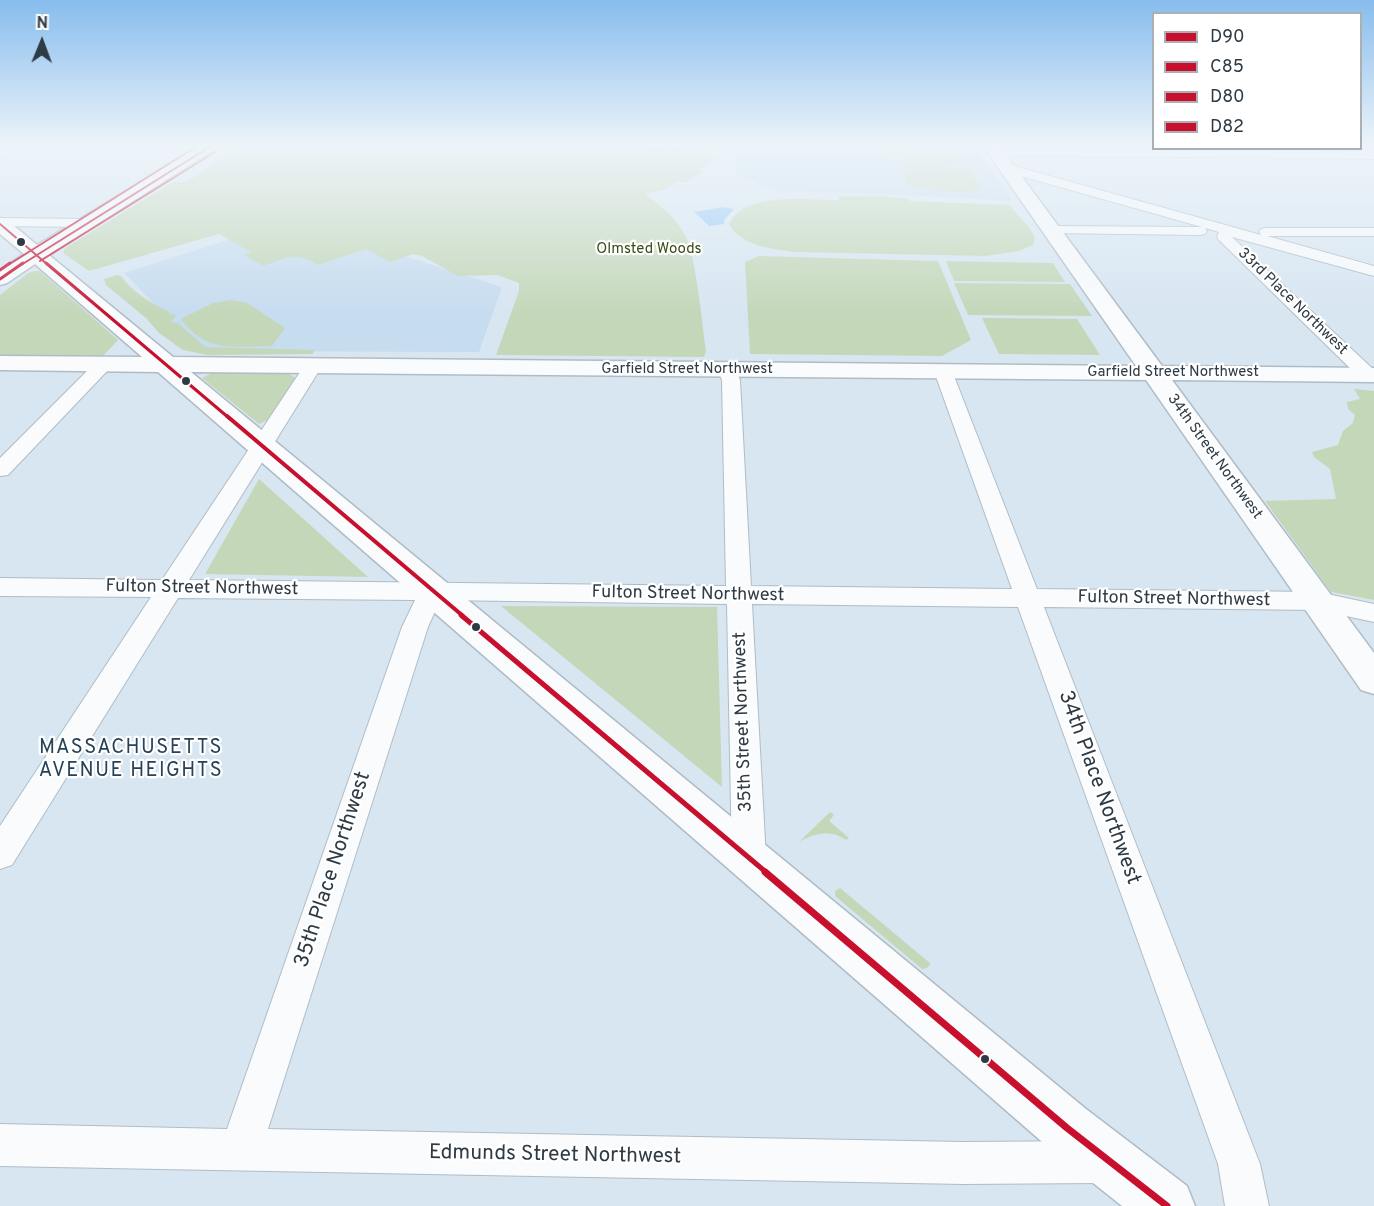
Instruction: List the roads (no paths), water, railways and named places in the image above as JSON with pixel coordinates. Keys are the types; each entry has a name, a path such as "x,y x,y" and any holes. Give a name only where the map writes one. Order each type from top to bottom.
{"main road":[{"path":"0,279 120,202"},
{"name":"34th Street Northwest","path":"1031,202 1374,680"},
{"path":"0,223 431,592 1109,1162 1167,1206"},
{"path":"104,364 131,335"},
{"name":"Garfield Street Northwest","path":"0,363 1371,375"}],"street":[{"path":"1144,202 1233,231 1374,271"},
{"path":"0,223 86,223"},
{"path":"1051,230 1374,232"},
{"name":"33rd Place Northwest","path":"1233,231 1225,234 1224,237 1371,375"},
{"path":"0,470 104,364"},
{"path":"0,854 313,366"},
{"name":"35th Street Northwest","path":"727,370 731,380 749,859"},
{"name":"34th Place Northwest","path":"943,371 1239,1164 1245,1183 1247,1206"},
{"name":"Fulton Street Northwest","path":"0,587 1318,601 1374,613"},
{"name":"35th Place Northwest","path":"241,1149 415,627 431,592"},
{"name":"Edmunds Street Northwest","path":"0,1145 670,1159 963,1163 1109,1162"}],"water":[{"path":"723,207 734,209 724,220 724,224 709,226 694,212"}],"district":[{"name":"MASSACHUSETTS AVENUE HEIGHTS","path":"131,760"}],"park label":[{"name":"Olmsted Woods","path":"649,250"}]}
